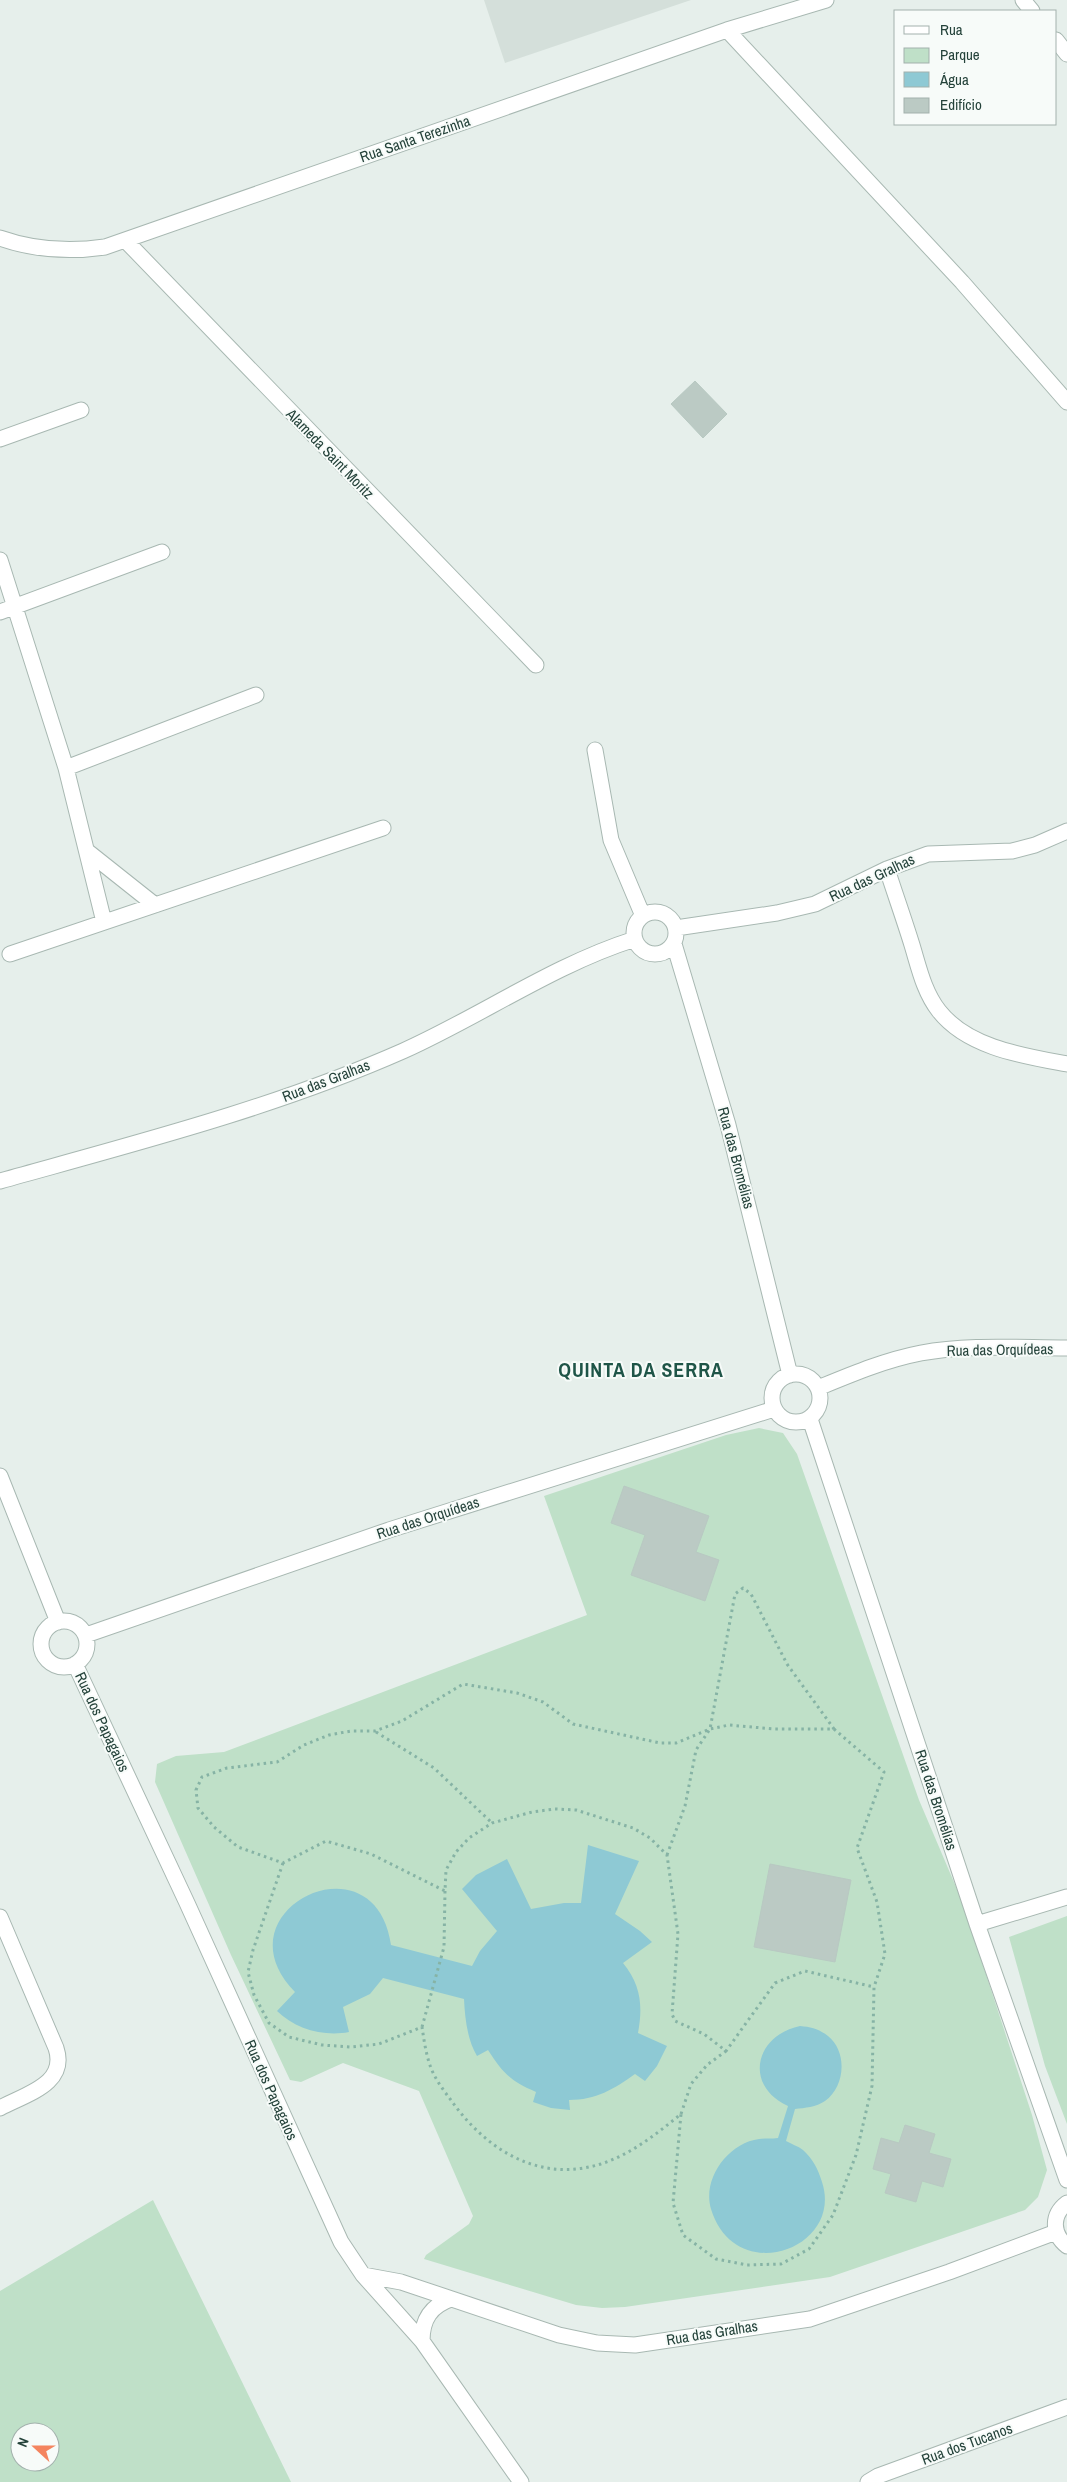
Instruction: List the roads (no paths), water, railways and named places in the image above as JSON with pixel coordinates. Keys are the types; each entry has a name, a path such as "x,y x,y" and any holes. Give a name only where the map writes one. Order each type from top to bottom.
{"street":[{"name":"Rua Santa Terezinha","path":"0,238 25,245 66,250 105,247 126,241 727,30 826,0"},
{"path":"1023,0 1031,10"},
{"path":"727,30 956,275 1067,402"},
{"path":"1057,41 1067,54"},
{"name":"Alameda Saint Moritz","path":"126,241 536,665"},
{"path":"0,439 81,410"},
{"path":"0,612 162,552"},
{"path":"0,560 66,768 104,922"},
{"path":"66,768 256,695"},
{"path":"595,750 611,840 642,916"},
{"path":"10,954 383,828"},
{"name":"Rua das Gralhas","path":"676,928 777,913 815,904 887,869 928,854 1012,851 1035,845 1067,831"},
{"path":"87,851 155,905"},
{"path":"887,869 921,975 932,1001 940,1012 965,1033 989,1045 1038,1059 1067,1064"},
{"path":"658,912 666,915 676,928 674,944 661,954 644,952 635,939 634,930 642,916 658,912"},
{"name":"Rua das Gralhas","path":"0,1181 206,1123 314,1088 404,1050 591,955 635,939"},
{"name":"Rua das Bromélias","path":"674,944 728,1126 790,1375"},
{"name":"Rua das Orquídeas","path":"818,1388 870,1367 921,1353 968,1348 1067,1348"},
{"path":"790,1375 807,1376 818,1388 819,1405 810,1418 794,1423 786,1420 774,1408 772,1392 776,1384 790,1375"},
{"name":"Rua das Orquídeas","path":"86,1635 389,1530 774,1408"},
{"name":"Rua das Bromélias","path":"810,1418 977,1924 1067,2180"},
{"path":"0,1476 58,1622"},
{"path":"58,1622 74,1623 86,1635 86,1652 82,1659 75,1664 59,1666 45,1657 42,1649 45,1632 58,1622"},
{"name":"Rua dos Papagaios","path":"75,1664 188,1903 340,2242 363,2276 422,2341 521,2482"},
{"path":"977,1924 1067,1897"},
{"path":"0,1917 56,2048 60,2065 55,2077 0,2108"},
{"path":"1067,2203 1058,2212 1055,2222 1056,2232 1060,2241 1067,2246"},
{"name":"Rua das Gralhas","path":"363,2276 401,2282 559,2335 597,2343 635,2345 810,2318 949,2272 1056,2232"},
{"path":"422,2341 422,2331 429,2313 435,2307 451,2299"},
{"name":"Rua dos Tucanos","path":"868,2482 878,2476 1067,2407"}],"water":[{"path":"588,1845 639,1861 615,1914 640,1931 652,1942 623,1963 634,1979 639,1996 638,2033 667,2046 657,2066 645,2081 635,2074 604,2093 588,2098 569,2100 570,2110 551,2108 533,2102 536,2092 508,2076 488,2050 477,2056 469,2036 464,1999 383,1978 370,1994 343,2007 349,2032 330,2033 310,2030 292,2023 277,2011 295,1992 276,1962 274,1935 286,1912 307,1896 332,1889 358,1893 379,1911 391,1945 472,1966 480,1951 497,1931 462,1889 476,1875 507,1859 531,1909 564,1903 581,1903"},
{"path":"800,2026 815,2029 828,2036 839,2051 841,2060 840,2078 832,2095 818,2105 795,2109 786,2141 803,2150 815,2164 822,2182 825,2206 817,2226 803,2241 784,2250 762,2253 742,2248 724,2233 711,2209 709,2198 710,2186 720,2164 737,2147 759,2139 778,2138 788,2106 774,2097 765,2086 760,2075 760,2062 764,2050 773,2040 784,2031"}],"district":[{"name":"QUINTA DA SERRA","path":"641,1370"}]}
